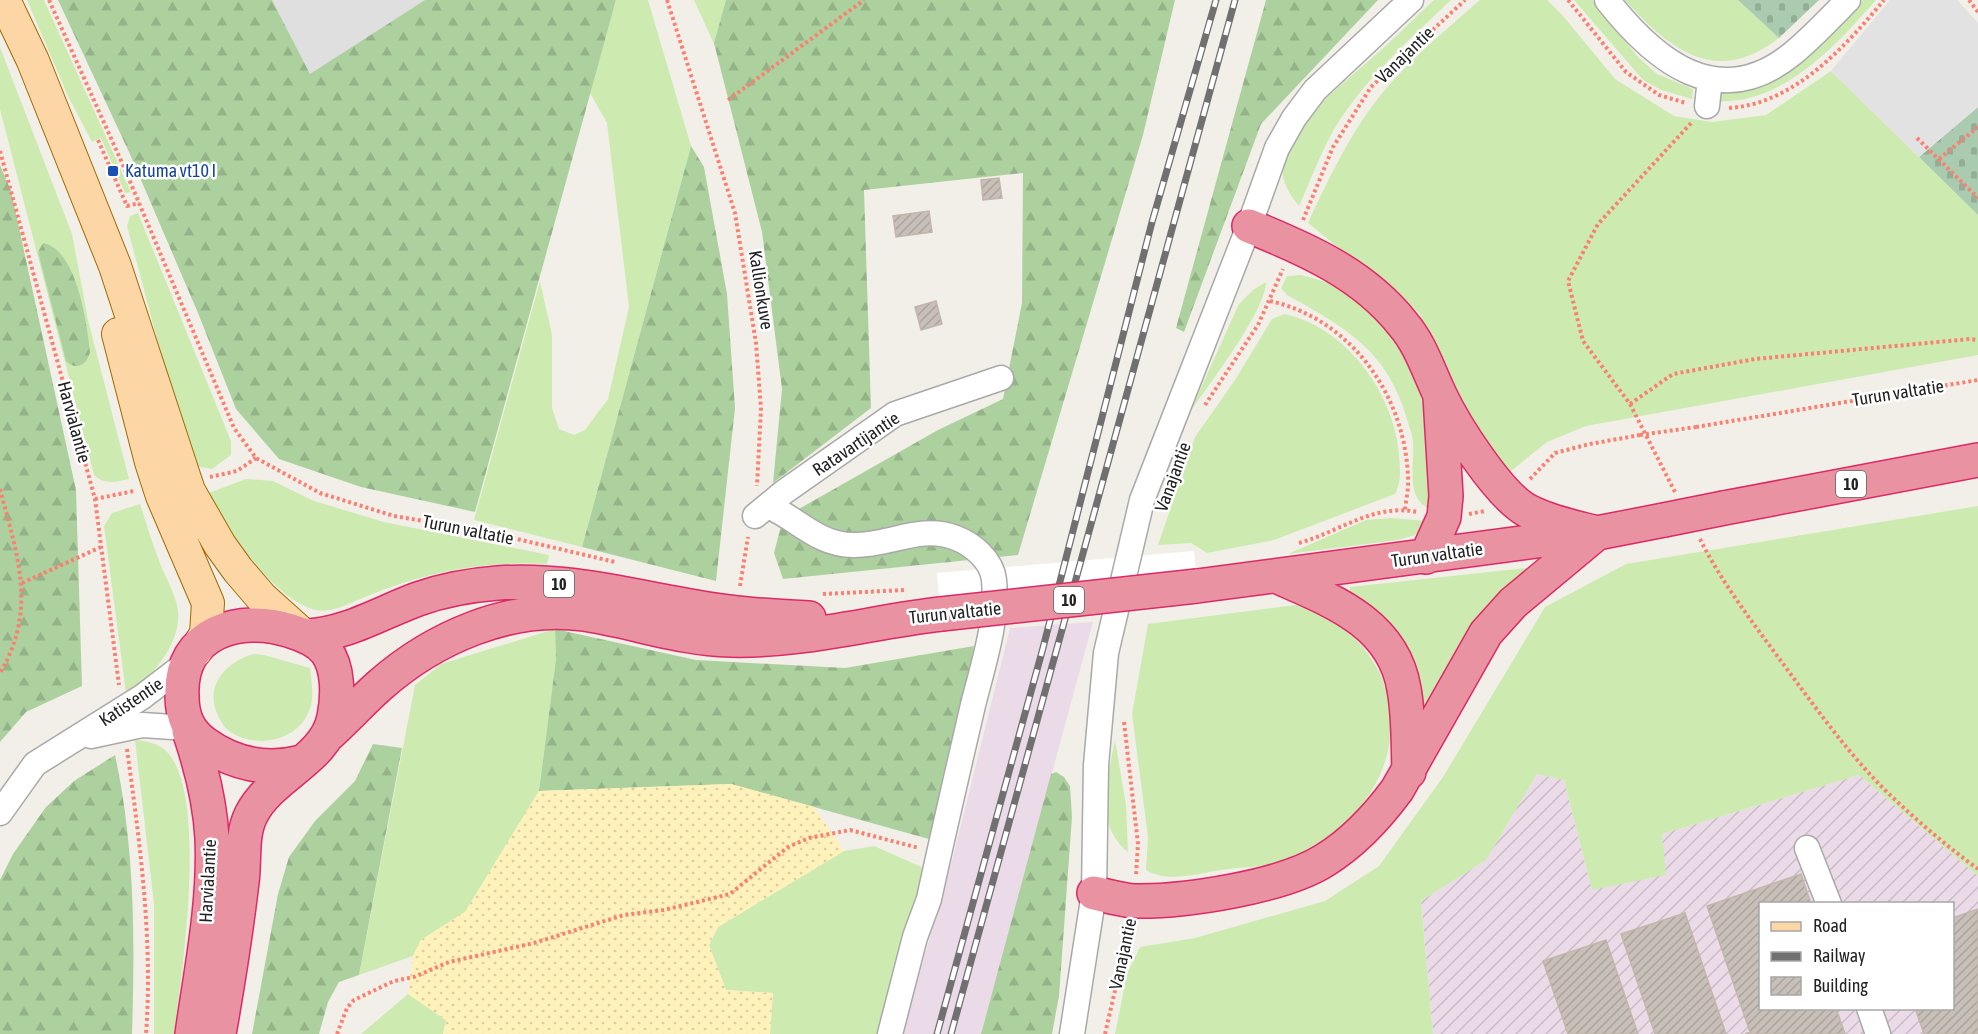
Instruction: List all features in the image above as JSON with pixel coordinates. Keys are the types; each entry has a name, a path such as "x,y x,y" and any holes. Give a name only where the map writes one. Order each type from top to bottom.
{"highway":[{"path":"1249,226 1328,261 1364,286 1386,306 1418,345 1431,370 1440,395 1487,472 1514,501 1546,519 1597,533"},
{"path":"1426,557 1444,517 1446,496 1440,395"},
{"name":"Turun valtatie","path":"327,736 379,686 422,654 453,637 514,616 553,612 580,614 682,634 729,640 802,636 892,620 1197,586 1597,533 1671,509 1724,508 1978,460"},
{"path":"1094,893 1134,901 1198,895 1268,883 1323,861 1363,830 1381,811 1409,772 1486,633 1513,603 1597,533"},
{"path":"1276,576 1344,607 1363,619 1395,659 1404,688 1409,772"},
{"name":"Turun valtatie","path":"304,635 327,635 346,630 419,599 457,589 535,581 585,586 699,608 765,616 892,620"},
{"name":"10","path":"193,656 209,638 225,628 241,624 273,624 304,635 326,651 333,664 336,706 327,736 302,762"},
{"path":"193,656 181,690 182,707 189,729 211,748 235,760 273,767 302,762"},
{"name":"Harvialantie","path":"189,729 203,772 212,838 212,889 192,1034"},
{"name":"Harvialantie","path":"219,1034 233,953 250,817 273,784 302,762"}],"main road":[{"path":"4,0 33,61 132,314 189,491 220,545 238,570 274,610 304,635"},
{"path":"76,170 151,462 162,496 208,603 206,633 193,656"}],"street":[{"name":"Vanajantie","path":"1072,1034 1094,893 1096,765 1106,653 1142,500 1277,148 1294,118 1315,90 1412,0"},
{"path":"1607,0 1650,50 1665,61 1710,79 1744,77 1776,65 1792,54 1848,0"},
{"path":"1707,106 1710,79"},
{"name":"Ratavartijantie","path":"762,511 895,414 1001,378"},
{"path":"762,511 818,537 854,546 926,532 948,536 972,547 989,566 994,578 990,632 929,899 915,937 890,1034"},
{"name":"Katistentie","path":"0,813 35,764 142,697 193,656"},
{"name":"Katistentie","path":"71,740 142,725 189,729"},
{"path":"1808,848 1829,902"},
{"path":"1870,1010 1878,1034"}],"path":[{"path":"49,0 139,203 234,428 256,458 237,471 202,479"},
{"name":"Kallionkuve","path":"667,0 735,213 756,343 761,409 762,511 747,541 739,592"},
{"path":"728,100 864,0"},
{"name":"Vanajantie","path":"1201,411 1258,325 1333,147 1355,111 1371,87 1465,0"},
{"path":"1969,0 1978,12"},
{"path":"1671,509 1630,404 1583,341 1568,281 1598,224 1707,106"},
{"path":"1939,159 1978,128"},
{"path":"1917,138 1978,198"},
{"path":"98,140 128,206 139,203"},
{"name":"Harvialantie","path":"0,151 95,500 119,686"},
{"path":"1270,301 1296,307 1331,328 1356,351 1381,381 1395,410 1406,452 1409,480 1405,510 1372,514 1296,544"},
{"path":"1630,404 1673,374 1755,359 1978,340"},
{"name":"Turun valtatie","path":"1640,435 1978,380"},
{"name":"Turun valtatie","path":"256,458 320,493 394,516 483,531 618,563"},
{"path":"0,489 22,583 22,620 8,660 0,673"},
{"path":"95,500 141,490"},
{"path":"1695,530 1716,571 1750,619 1803,691 1880,785 1942,842 1978,869"},
{"path":"22,583 101,547"},
{"name":"Turun valtatie","path":"814,594 916,589"},
{"name":"Vanajantie","path":"1106,1034 1134,901 1138,844 1124,720"},
{"path":"126,743 143,862 149,996 146,1034"},
{"path":"337,1034 347,1008 354,1000 394,981 414,977 449,962 534,943 624,915 664,910 730,894 788,847 809,838 850,830 939,854"}],"shaded area":[{"path":"272,0 425,0 310,75"},
{"path":"1890,0 1957,0 1978,23 1978,107 1919,157 1831,71"},
{"path":"1093,622 981,1034 902,1034 953,857 1010,628"},
{"path":"1537,774 1564,780 1592,890 1662,834 1859,775 1978,876 1978,1034 1433,1034 1421,901 1486,860"}],"green space":[{"path":"27,0 44,0 131,192 125,193 101,138 92,142 68,96"},
{"path":"58,0 272,0 310,74 425,0 616,0 475,512 361,487 279,459 236,409 198,313 129,152"},
{"path":"616,0 648,0 691,146 582,547 474,520 540,281 552,335 552,408 559,429 574,435 585,430 608,399 629,307 607,123 590,93"},
{"path":"694,0 726,0 714,45 714,44"},
{"path":"726,0 1175,0 1143,135 1018,555 783,579 774,553 783,518 938,430 1003,399 1022,303 1023,173 864,190 871,408 773,483 782,389 762,232 714,43"},
{"path":"1266,0 1378,0 1261,124 1184,332 1176,328"},
{"path":"1434,0 1451,0 1389,60 1348,108 1326,145 1299,206 1286,187 1282,171 1288,148 1297,133 1319,105"},
{"path":"1480,0 1547,0 1615,79 1674,116 1712,122 1766,115 1831,71 1978,215 1978,355 1586,426 1547,442 1505,476 1472,429 1419,313 1308,223 1333,172 1371,107 1418,55"},
{"path":"1574,0 1592,0 1638,57 1657,74 1693,89 1692,99 1661,90 1643,80"},
{"path":"1625,0 1738,0 1779,38 1756,52 1735,60 1714,61 1695,56 1677,47 1659,34"},
{"path":"1738,0 1819,0 1779,38"},
{"path":"1863,0 1876,0 1843,36 1805,70 1784,84 1762,94 1739,100 1714,101 1715,93 1748,90 1765,82 1852,13"},
{"path":"0,47 72,234 88,320 129,479 106,481 94,475 0,109"},
{"path":"1978,107 1978,215 1919,157"},
{"path":"691,146 704,167 727,294 735,408 716,581 582,547"},
{"path":"0,165 11,191 76,490 82,686 26,712 0,742"},
{"path":"138,213 231,441 231,455 212,469 195,466 172,395 127,226 130,216"},
{"path":"43,243 55,248 64,259 78,289 90,352 81,365 74,366 66,361 38,252"},
{"path":"1301,275 1334,284 1359,299 1385,323 1423,384 1432,510 1423,505 1414,490 1412,436 1399,395 1388,375 1362,344 1328,319 1287,295 1281,288 1287,276"},
{"path":"1266,282 1256,312 1246,330 1189,414 1239,304 1253,290"},
{"path":"1284,314 1307,321 1327,333 1363,366 1377,386 1388,408 1399,454 1400,479 1395,494 1274,540 1207,553 1191,543 1158,545 1195,437 1235,380 1272,319"},
{"path":"246,479 273,481 314,501 384,522 549,555 547,564 499,564 454,570 388,588 338,608 316,610 293,600 264,574 206,494"},
{"path":"140,504 155,551 174,597 178,610 178,622 170,647 155,669 146,679 126,693 104,526 112,513"},
{"path":"1978,506 1978,876 1859,775 1662,834 1666,875 1592,890 1564,780 1537,774 1486,860 1421,901 1433,1034 1115,1034 1127,974 1140,947 1195,938 1325,901 1379,866 1443,777 1545,607 1626,564"},
{"path":"1391,518 1427,521 1415,535 1398,540 1288,554 1366,520"},
{"path":"1535,567 1422,726 1377,618 1350,593 1350,587"},
{"path":"1296,605 1329,618 1359,643 1379,671 1389,702 1391,734 1384,765 1369,795 1346,822 1316,844 1288,860 1173,877 1146,870 1148,837 1132,714 1148,624"},
{"path":"555,629 556,659 539,791 465,912 421,940 413,956 359,975 415,685 441,664"},
{"path":"555,629 696,660 845,668 974,646 936,841 731,784 539,791 556,659"},
{"path":"253,654 310,668 312,695 306,717 290,733 267,741 255,741 232,733 221,721 214,705 214,695 220,677 234,663"},
{"path":"135,740 157,745 168,753 180,776 187,808 190,846 189,888 174,1034 154,1034 154,904"},
{"path":"1115,740 1126,805 1128,852 1117,841 1110,828 1107,814 1107,785"},
{"path":"373,744 402,748 359,975 339,982 328,1002 319,1034 252,1034 278,894 289,857 315,821 355,781"},
{"path":"115,755 122,789 130,859 132,1034 0,1034 0,880 13,854 46,807 74,781"},
{"path":"1056,772 1064,777 1070,786 1072,817 1059,996 1052,1034 981,1034 1051,774"},
{"path":"874,846 924,868 879,1034 770,1034 773,993 726,990 709,945 718,927 844,851"},
{"path":"408,994 446,1020 443,1034 361,1034"}],"sand":[{"path":"731,784 814,807 844,851 718,927 709,945 726,990 773,993 770,1034 443,1034 446,1020 408,994 413,956 421,940 465,912 539,791"}],"pier":[{"path":"1194,551 1199,605 942,628 937,573"}],"building":[{"path":"999,178 1002,198 983,200 981,180"},
{"path":"929,211 932,232 896,237 893,216"},
{"path":"936,301 942,324 921,330 915,307"},
{"path":"1801,874 1810,902 1759,902 1759,1010 1837,1010 1845,1034 1745,1034 1750,1032 1707,906"},
{"path":"1978,909 1978,1034 1924,1034 1916,1010 1954,1010 1954,917"},
{"path":"1685,913 1726,1034 1655,1034 1621,934"},
{"path":"1606,940 1638,1034 1568,1034 1543,961"}],"railway":[{"path":"937,1034 1043,648 1152,222 1216,0"},
{"path":"951,1034 1235,0"}],"place":[{"name":"Katuma vt10 I","path":"113,171"}]}
